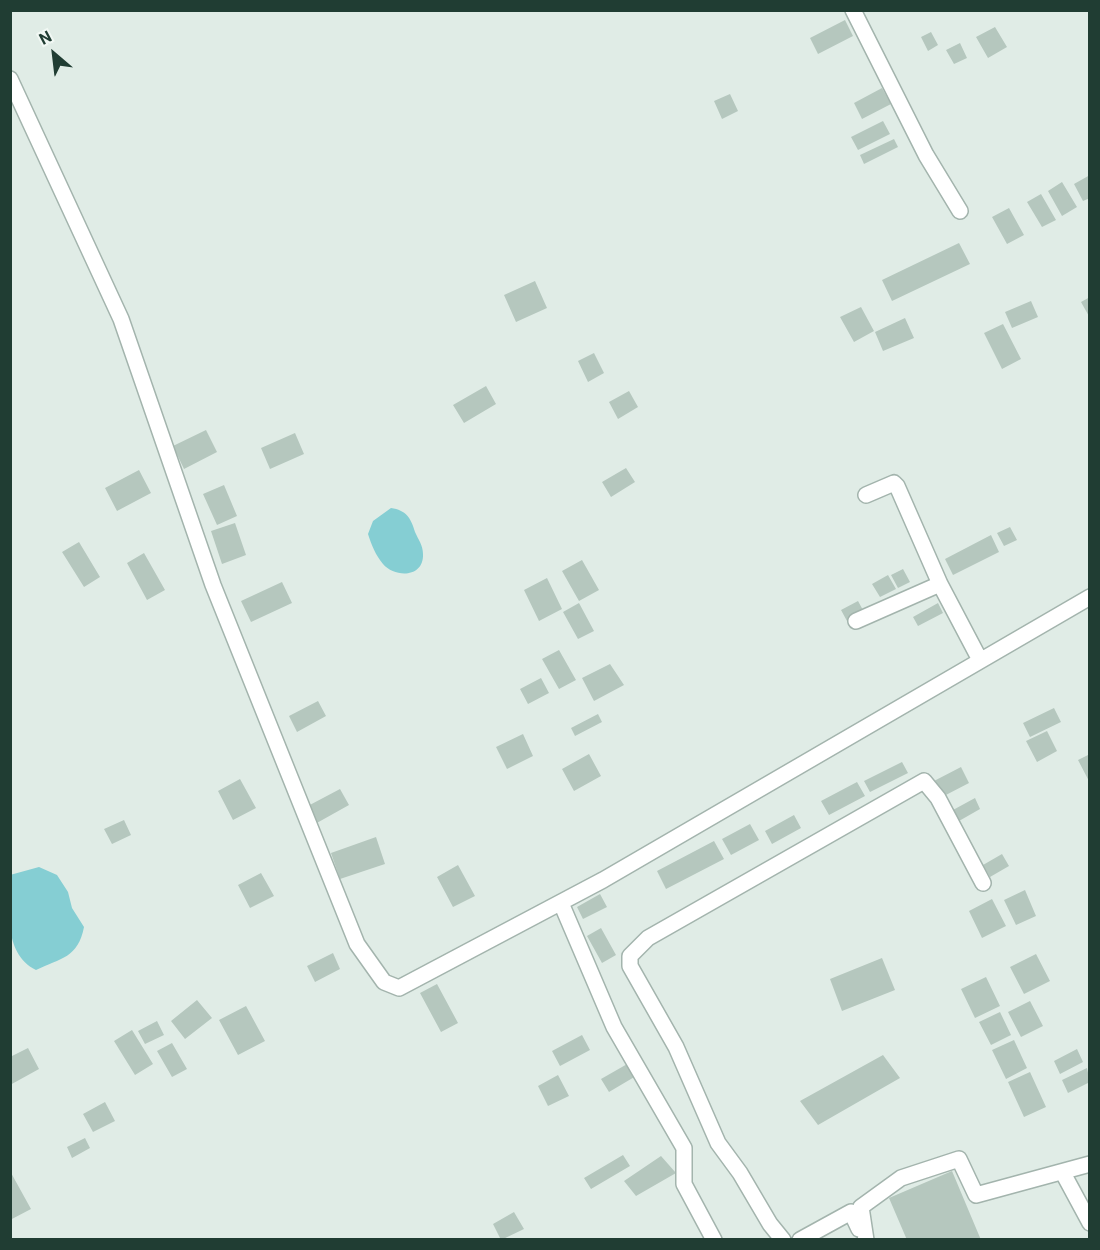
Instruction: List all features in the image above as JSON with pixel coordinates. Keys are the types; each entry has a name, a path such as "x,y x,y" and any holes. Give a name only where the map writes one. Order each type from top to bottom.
{"street":[{"path":"854,10 926,155 960,211"},
{"path":"10,79 121,319 213,585 357,944 384,982 399,988 561,903 1089,597"},
{"path":"866,495 889,484 894,483 897,486 940,584 980,660"},
{"path":"856,621 940,584"},
{"path":"783,1239 770,1224 740,1173 718,1143 676,1047 630,966 630,956 648,938 924,781 938,798 983,883"},
{"path":"561,903 614,1028 684,1148 684,1184 714,1239"},
{"path":"865,1239 861,1207 910,1175 959,1159 976,1195 1064,1173 1089,1164"},
{"path":"1064,1173 1089,1223"},
{"path":"800,1239 851,1212 865,1239"}],"water":[{"path":"391,508 407,516 421,545 422,562 419,568 408,573 388,569 378,557 368,534 373,521"},
{"path":"39,867 57,875 68,892 72,908 84,927 73,951 36,970 25,962 13,941 9,914 10,875"}],"building":[{"path":"845,20 853,36 818,54 810,38"},
{"path":"995,27 1007,47 988,58 976,37"},
{"path":"931,32 938,45 928,51 921,37"},
{"path":"960,43 967,58 954,64 946,50"},
{"path":"882,88 891,104 862,119 854,103"},
{"path":"730,94 738,111 722,119 714,101"},
{"path":"883,121 890,134 858,150 851,137"},
{"path":"894,139 898,147 864,164 860,155"},
{"path":"1090,175 1090,198 1083,201 1074,184"},
{"path":"1062,182 1077,207 1062,216 1048,191"},
{"path":"1041,194 1056,220 1042,227 1027,202"},
{"path":"1009,208 1024,235 1007,244 992,217"},
{"path":"959,243 970,264 892,301 882,280"},
{"path":"535,281 547,308 516,322 504,295"},
{"path":"1090,297 1090,318 1081,302"},
{"path":"1031,301 1038,317 1012,328 1005,312"},
{"path":"861,307 874,331 854,342 840,317"},
{"path":"905,318 914,338 883,351 875,332"},
{"path":"1003,324 1021,359 1002,369 984,333"},
{"path":"594,353 604,373 588,382 578,361"},
{"path":"486,386 496,404 464,423 453,405"},
{"path":"629,391 638,407 618,419 609,402"},
{"path":"206,430 217,452 184,469 173,446"},
{"path":"295,433 304,454 270,469 261,448"},
{"path":"626,468 635,482 611,497 602,482"},
{"path":"139,470 151,493 117,511 105,488"},
{"path":"224,485 237,516 217,525 203,494"},
{"path":"235,523 246,555 222,564 211,531"},
{"path":"1010,527 1017,540 1004,546 997,533"},
{"path":"991,535 999,552 953,575 945,559"},
{"path":"79,542 100,577 84,587 62,552"},
{"path":"144,553 165,590 147,600 127,563"},
{"path":"582,560 599,590 579,601 562,571"},
{"path":"903,569 910,582 898,588 891,575"},
{"path":"888,575 896,589 880,597 872,584"},
{"path":"547,578 562,609 539,621 524,590"},
{"path":"282,582 292,603 251,622 241,601"},
{"path":"858,601 864,612 847,621 841,610"},
{"path":"579,603 594,631 578,639 563,612"},
{"path":"938,603 943,613 918,626 913,617"},
{"path":"559,650 576,680 559,689 542,659"},
{"path":"610,664 624,685 594,701 582,678"},
{"path":"541,678 549,693 528,704 520,689"},
{"path":"318,701 326,716 297,732 289,716"},
{"path":"1054,708 1061,722 1030,737 1023,723"},
{"path":"598,714 602,722 575,736 571,728"},
{"path":"1047,731 1057,751 1037,762 1026,741"},
{"path":"523,734 533,756 507,769 496,747"},
{"path":"589,754 601,776 574,791 562,769"},
{"path":"1090,754 1090,783 1078,760"},
{"path":"902,762 908,773 870,792 864,781"},
{"path":"961,767 969,783 942,797 934,781"},
{"path":"240,779 256,808 233,820 218,791"},
{"path":"857,782 865,796 829,815 821,801"},
{"path":"340,789 349,805 315,824 306,807"},
{"path":"975,798 980,809 959,821 953,810"},
{"path":"794,815 801,828 772,844 765,831"},
{"path":"124,820 131,835 112,844 104,829"},
{"path":"750,824 759,840 731,855 722,839"},
{"path":"376,837 385,864 340,879 331,853"},
{"path":"714,841 724,859 666,889 657,871"},
{"path":"1002,854 1009,866 990,877 983,865"},
{"path":"458,865 475,896 453,907 437,877"},
{"path":"261,873 274,896 250,908 238,885"},
{"path":"1025,890 1036,916 1016,925 1004,900"},
{"path":"600,894 607,907 583,919 577,907"},
{"path":"992,899 1006,926 982,938 969,911"},
{"path":"601,928 616,955 602,963 587,936"},
{"path":"333,953 340,969 315,982 307,966"},
{"path":"1036,954 1050,981 1024,994 1010,967"},
{"path":"882,958 895,990 842,1011 830,979"},
{"path":"986,977 1000,1006 975,1018 961,989"},
{"path":"437,984 458,1023 441,1032 420,993"},
{"path":"197,1000 212,1018 185,1039 171,1021"},
{"path":"1030,1001 1043,1026 1021,1037 1008,1012"},
{"path":"246,1006 265,1041 238,1055 219,1020"},
{"path":"1000,1012 1011,1035 991,1045 979,1022"},
{"path":"157,1021 164,1035 145,1044 138,1031"},
{"path":"132,1030 153,1064 135,1075 114,1041"},
{"path":"582,1035 590,1050 560,1066 552,1051"},
{"path":"1014,1040 1027,1068 1006,1079 992,1050"},
{"path":"172,1043 187,1069 172,1077 157,1051"},
{"path":"28,1048 39,1069 10,1085 10,1057"},
{"path":"1077,1049 1083,1062 1060,1074 1054,1061"},
{"path":"883,1055 900,1078 818,1125 800,1101"},
{"path":"629,1063 636,1076 609,1092 601,1079"},
{"path":"1087,1068 1090,1082 1068,1093 1062,1080"},
{"path":"1030,1072 1046,1107 1024,1117 1008,1082"},
{"path":"558,1075 569,1096 548,1106 538,1086"},
{"path":"105,1102 115,1121 93,1132 83,1114"},
{"path":"85,1138 90,1148 72,1158 67,1147"},
{"path":"623,1155 630,1166 591,1189 584,1178"},
{"path":"661,1156 676,1173 636,1196 624,1181"},
{"path":"10,1171 31,1209 10,1220"},
{"path":"952,1171 981,1240 907,1240 889,1198"},
{"path":"514,1212 524,1229 501,1240 493,1224"}]}
